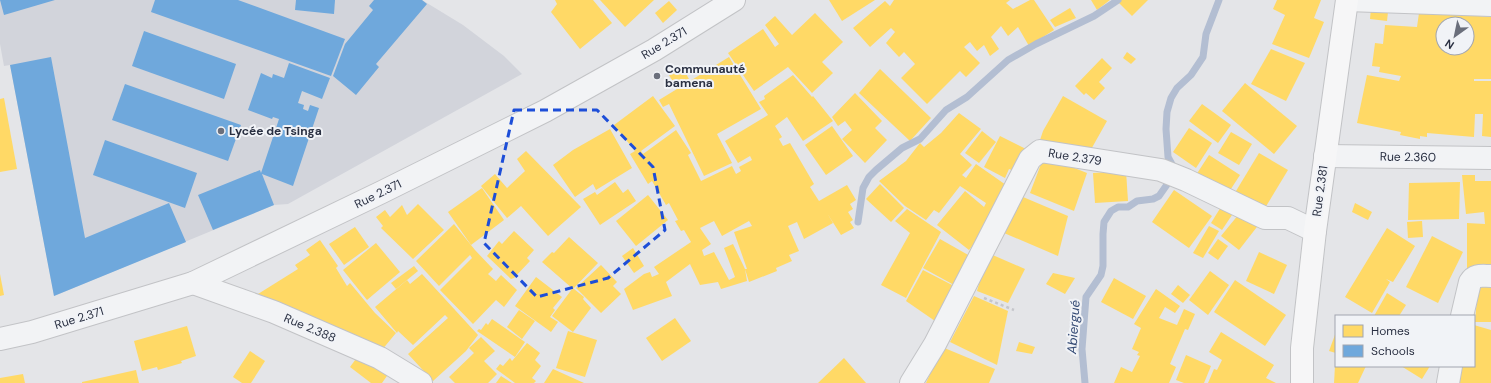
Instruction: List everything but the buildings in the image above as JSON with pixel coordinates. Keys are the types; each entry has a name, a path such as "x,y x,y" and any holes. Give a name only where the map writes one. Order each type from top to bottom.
{"street":[{"name":"Rue 2.371","path":"0,339 32,332 193,283 382,192 545,111 654,50 734,0"},
{"path":"1347,0 1485,3"},
{"name":"Rue 2.381","path":"1302,383 1302,348 1315,231 1347,0"},
{"name":"Rue 2.379","path":"911,383 935,344 1030,159 1040,151 1161,170 1186,180 1265,218 1288,218 1315,231"},
{"name":"Rue 2.360","path":"1325,156 1491,158"},
{"path":"1462,315 1472,278 1478,276 1491,276"},
{"name":"Rue 2.388","path":"193,283 274,312 380,358 421,383"},
{"path":"1448,383 1451,367"}],"path":[{"path":"963,289 1014,310"}],"highlighted area":[{"path":"514,110 597,110 653,167 665,230 608,278 537,297 484,243 496,196"}],"shaded area":[{"name":"Lycée de Tsinga","path":"0,0 422,0 463,25 504,56 522,74 288,204 274,205 54,296 10,65 4,66 0,44"}],"waterway":[{"path":"858,222 863,188 869,177 902,148 920,139 946,110 967,97 1008,60 1036,44 1094,16 1118,0"},
{"name":"Abiergué","path":"1085,383 1082,349 1086,297 1101,275 1103,266 1104,222 1111,211 1118,207 1128,207 1137,201 1153,199 1159,196 1173,176 1174,168 1168,157 1166,129 1167,112 1171,98 1177,88 1191,75 1203,57 1206,34 1219,0"}],"place":[{"name":"Communauté bamena","path":"657,76"},
{"name":"Lycée de Tsinga","path":"221,131"}]}
